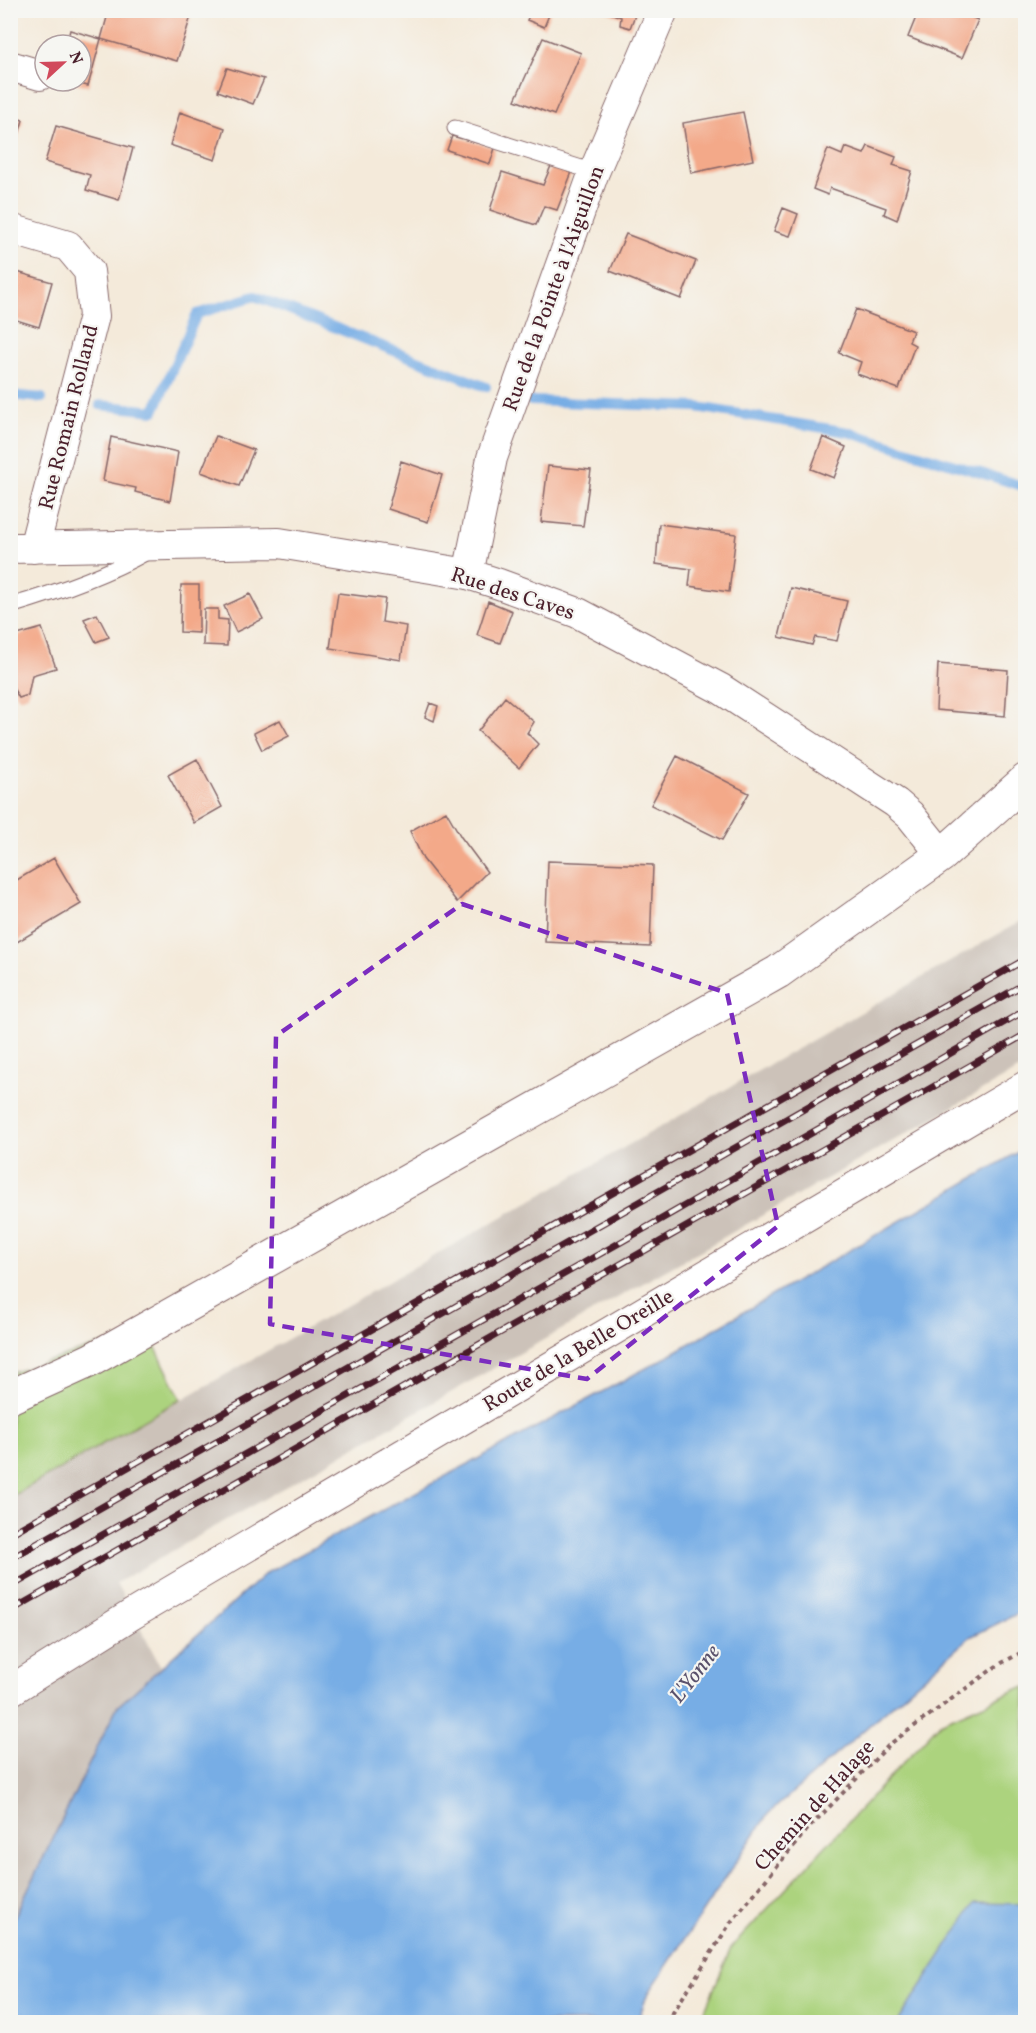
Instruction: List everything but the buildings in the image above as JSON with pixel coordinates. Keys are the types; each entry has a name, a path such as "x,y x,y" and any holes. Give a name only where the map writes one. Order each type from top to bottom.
{"main road":[{"path":"10,1397 91,1360 778,972 942,855 1026,780"}],"street":[{"name":"Rue de la Pointe à l'Aiguillon","path":"468,574 492,458 594,172 663,10"},
{"path":"10,66 33,73"},
{"name":"Rue Romain Rolland","path":"10,229 68,246 89,271 94,316 22,548"},
{"name":"Rue des Caves","path":"22,548 279,543 468,574 499,584 578,613 721,689 896,803 910,815 942,855"},
{"name":"Route de la Belle Oreille","path":"10,1691 131,1615 1026,1086"}],"lane":[{"path":"455,128 594,172"},
{"path":"10,606 63,590 128,562 159,545"}],"path":[{"name":"Chemin de Halage","path":"667,2022 731,1922 806,1832 890,1744 998,1665 1026,1650"}],"highlighted area":[{"path":"462,904 727,993 778,1226 587,1379 270,1324 276,1036"}],"shaded area":[{"path":"1025,919 1025,1066 116,1583 161,1667 117,1707 11,1924 11,1497"}],"green space":[{"path":"147,1330 181,1399 11,1497 11,1373"},
{"path":"1025,1686 1025,1904 975,1904 898,2022 700,2022 731,1948 940,1723"}],"water":[{"name":"L'Yonne","path":"1025,1148 1025,1610 970,1637 768,1814 646,1997 638,2022 11,2022 11,1924 117,1707 266,1573 663,1359"},
{"path":"975,1903 1025,1904 1025,2022 898,2022"}],"waterway":[{"path":"100,405 154,411 197,314 255,296 486,387"},
{"path":"10,395 42,398"},
{"path":"531,401 697,407 848,432 1026,487"}],"railway":[{"path":"10,1534 1026,959"},
{"path":"10,1559 1026,983"},
{"path":"10,1587 1026,1010"},
{"path":"10,1611 1026,1034"}]}
